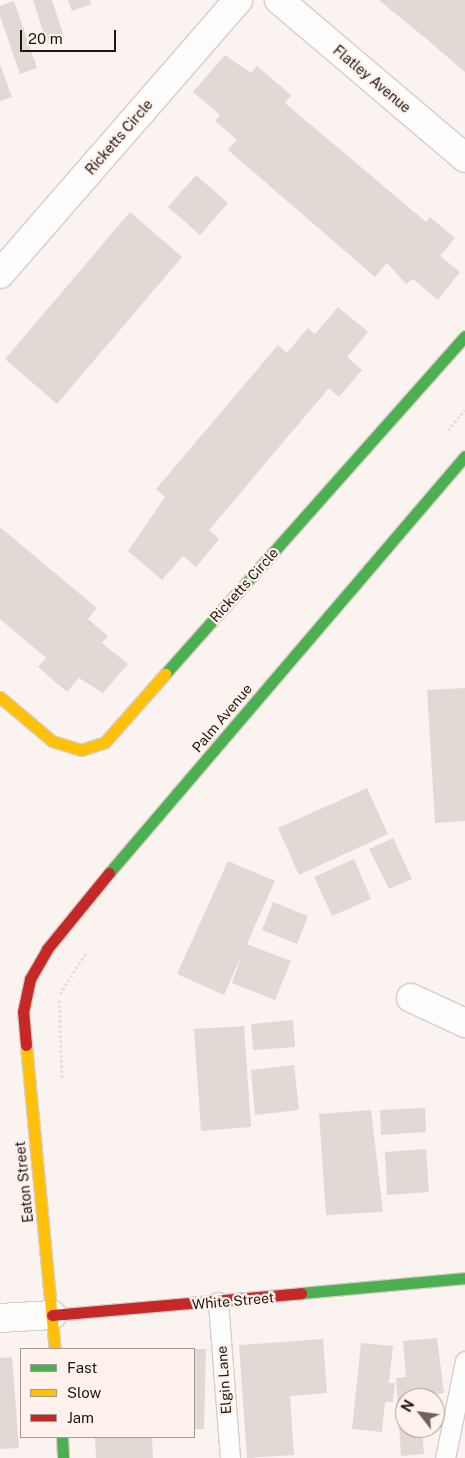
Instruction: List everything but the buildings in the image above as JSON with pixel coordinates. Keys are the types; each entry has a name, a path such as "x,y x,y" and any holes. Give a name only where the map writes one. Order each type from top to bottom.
{"street":[{"name":"Ricketts Circle","path":"0,274 238,0"},
{"name":"Flatley Avenue","path":"279,0 465,158"},
{"name":"Ricketts Circle","path":"0,697 52,741 81,750 105,742 465,336"},
{"name":"Palm Avenue","path":"22,1012 30,979 47,949 465,456"},
{"path":"411,998 465,1023"},
{"name":"Eaton Street","path":"22,1012 55,1348"},
{"name":"White Street","path":"0,1318 218,1302 465,1278"},
{"path":"62,1438 63,1458"}],"lane":[{"name":"Elgin Lane","path":"218,1302 230,1458"},
{"path":"445,1458 465,1361"}],"path":[{"path":"63,1084 58,996 89,948"}],"traffic: fast":[{"path":"165,674 465,336"},
{"path":"109,873 465,456"},
{"path":"301,1293 465,1278"},
{"path":"62,1438 63,1458"}],"traffic: slow":[{"path":"0,697 52,741 81,750 105,742 165,674"},
{"path":"26,1045 55,1348"}],"traffic: jam":[{"path":"26,1045 23,1012 30,979 47,949 109,873"},
{"path":"52,1315 301,1293"}]}
